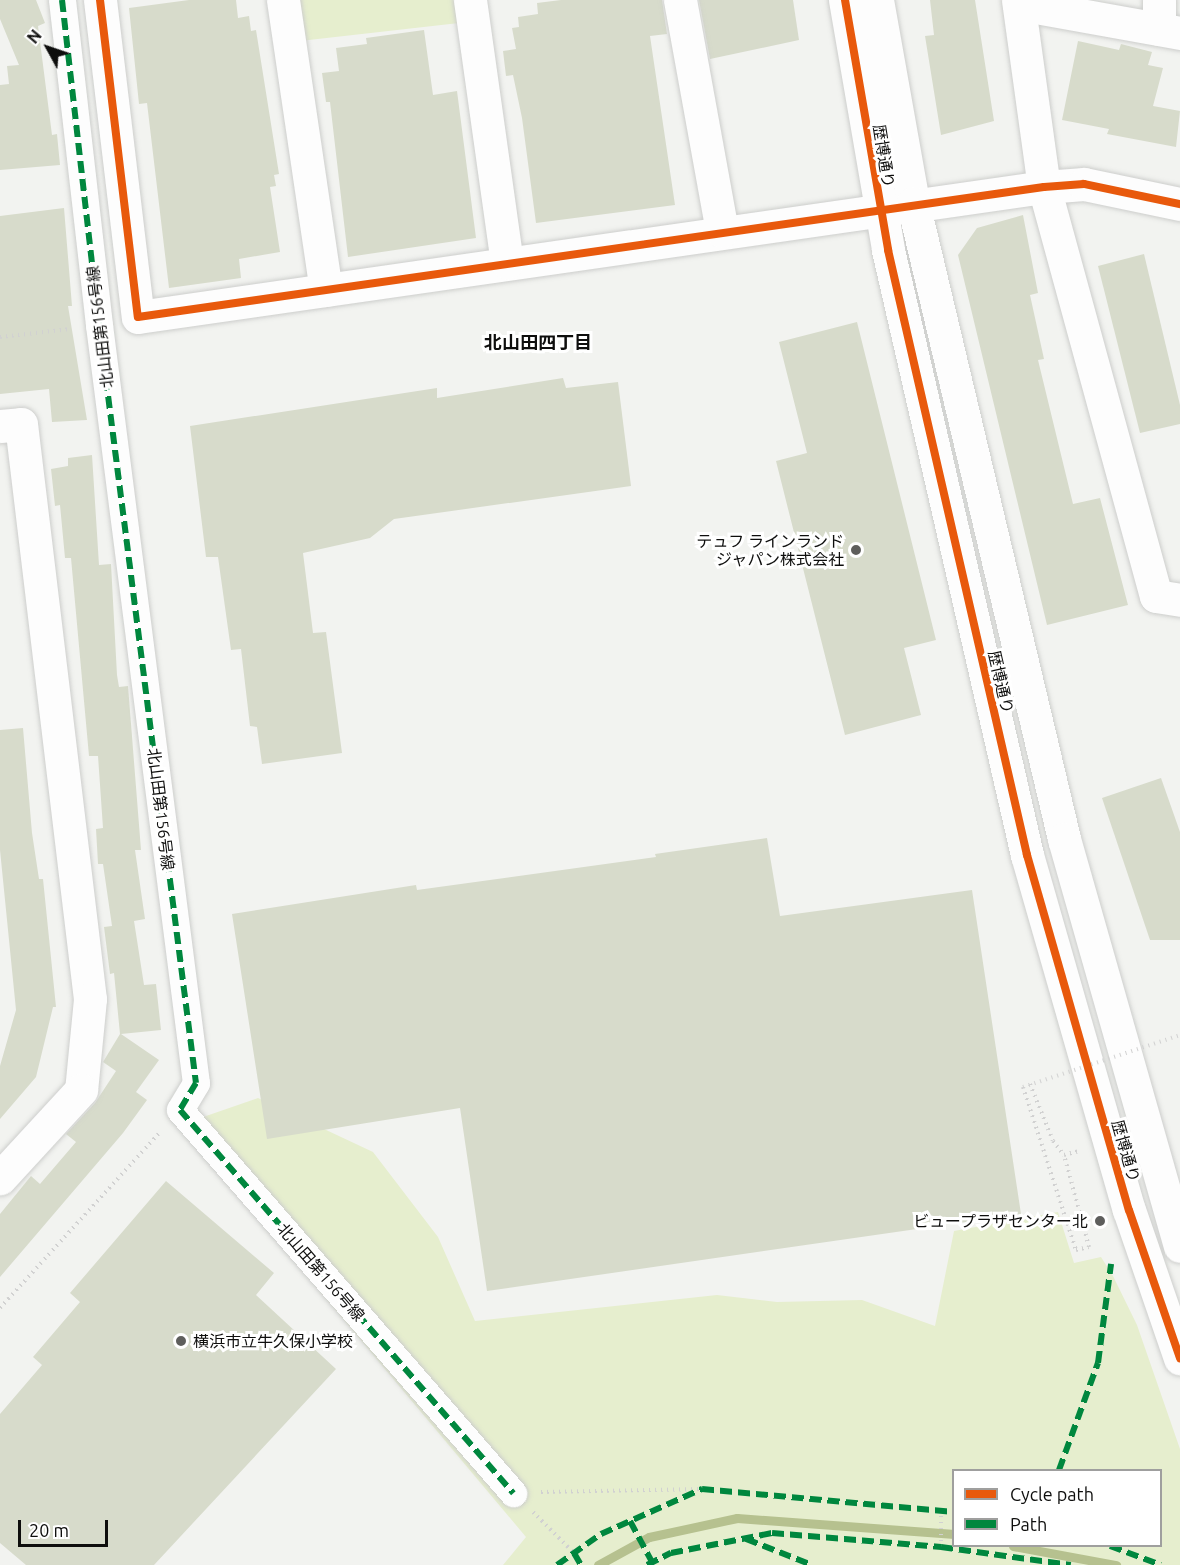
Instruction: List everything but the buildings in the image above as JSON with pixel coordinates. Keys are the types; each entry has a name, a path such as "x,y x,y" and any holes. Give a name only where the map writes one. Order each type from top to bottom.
{"street":[{"name":"北山田第156号線","path":"62,0 99,325 196,1083 180,1110 513,1493"},
{"path":"100,0 138,317 913,203 1044,187 1084,184 1180,204"},
{"path":"283,0 326,290"},
{"path":"470,0 507,262"},
{"path":"680,0 722,231"},
{"name":"歴博通り","path":"845,0 879,209 1027,855 1129,1210 1180,1358"},
{"name":"歴博通り","path":"877,0 913,203 1064,839 1180,1246"},
{"path":"1166,21 1018,2 1044,187 1156,596 1180,600"},
{"path":"0,426 21,424 90,999 81,1089 0,1178"}],"path":[{"path":"0,337 99,325"},
{"path":"1030,1084 1053,1141 1064,1155 1089,1247 1076,1250 1023,1087 1030,1084 1180,1035"},
{"path":"0,1308 180,1110"},
{"path":"1064,1155 1079,1151"},
{"path":"513,1493 702,1489"},
{"path":"513,1493 574,1553"},
{"path":"941,1547 942,1510"}],"green space":[{"path":"293,0 456,0 459,23 300,41"},
{"path":"258,1098 373,1152 438,1237 475,1321 717,1295 777,1302 862,1300 935,1326 954,1231 1058,1212 1074,1263 1101,1257 1113,1276 1137,1325 1180,1449 1180,1565 503,1565 526,1537 180,1125"}],"waterway":[{"path":"598,1565 649,1537 737,1518 952,1534"},
{"path":"1018,1547 1116,1565"}],"marked path":[{"path":"62,0 99,325 196,1083 180,1110 513,1493"},
{"path":"1059,1469 1098,1363 1111,1264"},
{"path":"557,1565 601,1534 702,1489 952,1512"},
{"path":"630,1521 652,1562"},
{"path":"647,1565 671,1553 772,1533 941,1547 1071,1565"},
{"path":"746,1539 812,1565"},
{"path":"1113,1547 1161,1565"},
{"path":"574,1553 581,1565"}],"cycle path":[{"path":"100,0 138,317 1044,187 1084,184 1180,204"},
{"path":"845,0 888,250 1027,855 1129,1210 1180,1358"}],"place":[{"name":"テュフ ラインランド ジャパン株式会社","path":"856,550"},
{"name":"ビュープラザセンター北","path":"1100,1221"},
{"name":"横浜市立牛久保小学校","path":"181,1341"}],"district":[{"name":"北山田四丁目","path":"538,342"}]}
